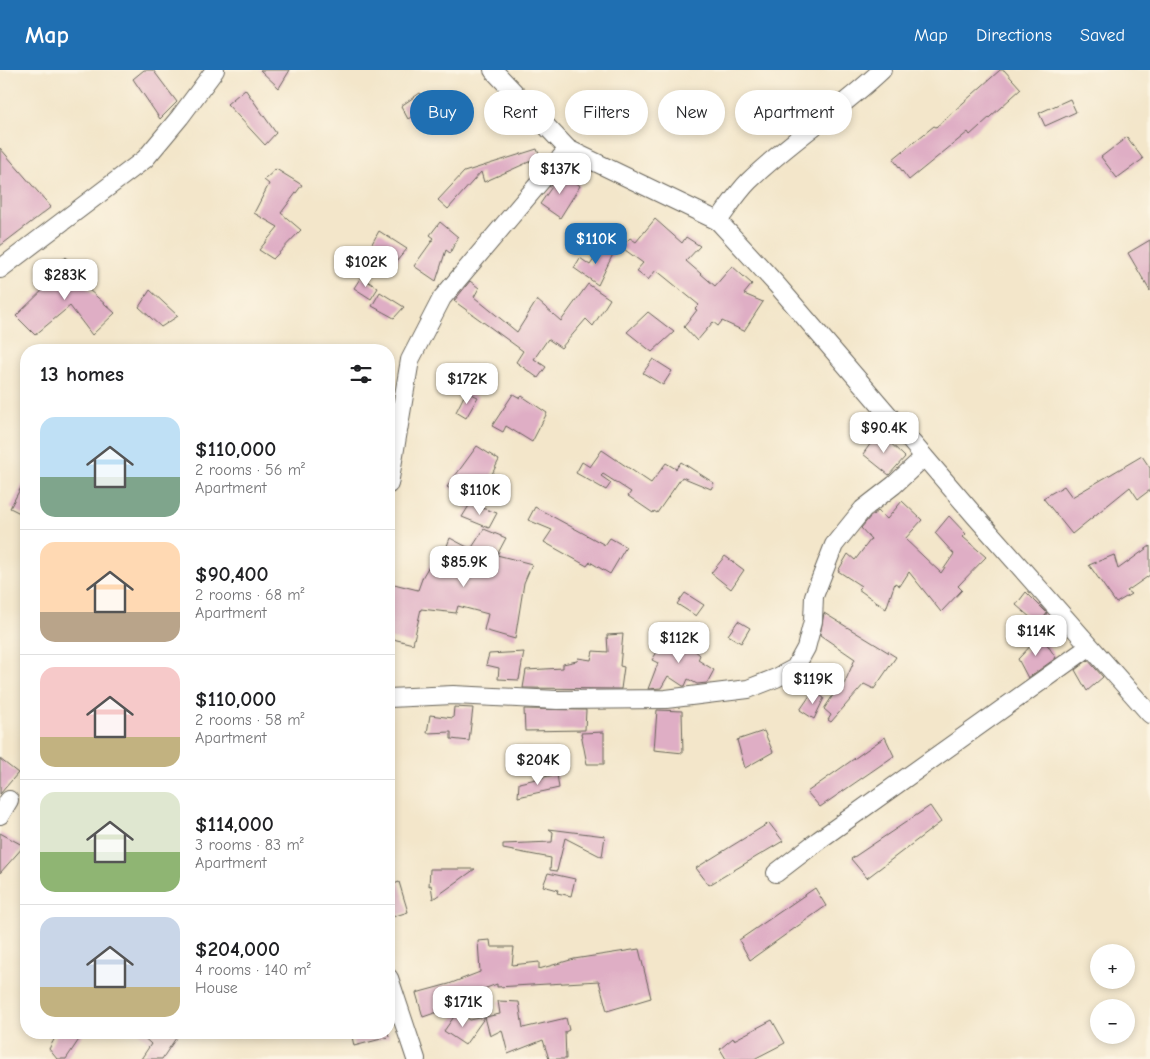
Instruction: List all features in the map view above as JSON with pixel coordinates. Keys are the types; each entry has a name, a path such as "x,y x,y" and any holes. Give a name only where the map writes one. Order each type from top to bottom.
{"street":[{"path":"0,269 145,159 180,117 215,70"},
{"path":"493,70 568,149 718,221 776,285 1089,647 1150,714"},
{"path":"718,221 754,176 783,150 857,94 882,70"},
{"path":"395,449 410,360 442,298 568,149"},
{"path":"395,698 453,695 556,700 666,699 748,689 776,678 795,668 806,648 813,621 814,596 834,545 863,509 894,485 924,457"},
{"path":"776,873 819,840 1089,647"},
{"path":"395,996 416,1059"}],"building":[{"path":"144,70 153,70 177,102 160,119 133,79"},
{"path":"260,70 290,70 279,88"},
{"path":"1000,70 1004,70 1021,89 970,135 968,132 909,180 893,159 934,126 936,127"},
{"path":"245,89 276,133 265,145 227,104"},
{"path":"1070,99 1076,112 1045,126 1039,113"},
{"path":"410,100 410,118 408,119 401,106"},
{"path":"1127,137 1143,159 1117,178 1101,157"},
{"path":"0,148 51,207 0,246"},
{"path":"537,149 540,157 484,182 481,172 448,209 438,200 464,172"},
{"path":"276,169 302,185 281,213 301,230 273,259 259,250 278,227 254,213 269,184 264,180"},
{"path":"563,171 580,186 560,218 540,204"},
{"path":"655,219 682,243 686,237 700,246 686,261 715,286 732,266 752,284 744,294 763,302 744,331 722,321 718,326 713,322 697,341 684,327 699,305 656,270 648,280 636,271 643,263 621,247 630,238 636,242"},
{"path":"440,222 458,237 450,253 446,250 436,281 414,266 434,238 430,235"},
{"path":"379,231 407,249 396,262 369,249"},
{"path":"1150,240 1150,291 1128,253"},
{"path":"605,244 615,250 598,285 574,268 580,258 590,265"},
{"path":"65,257 85,275 79,281 115,313 92,335 70,306 35,335 16,316 52,281 46,275"},
{"path":"361,277 378,288 371,299 354,288"},
{"path":"470,281 479,288 474,297 517,332 537,300 561,321 588,284 610,299 593,326 586,319 561,348 548,339 534,359 546,367 538,378 516,362 523,351 454,301"},
{"path":"150,290 178,316 161,327 139,307"},
{"path":"380,292 404,307 394,318 372,306"},
{"path":"648,312 674,332 652,352 627,332"},
{"path":"653,359 672,371 663,385 643,373"},
{"path":"466,392 478,397 466,418 456,412"},
{"path":"513,394 520,398 522,396 547,413 532,442 506,426 503,432 492,426"},
{"path":"879,432 905,457 889,475 863,454"},
{"path":"477,446 499,460 486,486 490,488 478,504 447,487"},
{"path":"602,450 651,483 666,463 676,469 681,462 714,483 711,489 682,477 657,513 654,511 653,513 628,496 631,492 603,474 601,476 611,483 606,490 576,473 582,462 590,467"},
{"path":"1142,456 1150,468 1150,490 1138,499 1130,487 1072,534 1043,498 1064,486 1072,497"},
{"path":"20,489 20,513 10,508"},
{"path":"902,501 922,520 905,539 941,573 954,554 935,533 949,516 966,534 963,537 986,557 958,586 962,590 941,612 909,572 900,586 895,583 886,609 858,589 861,586 838,571 848,554 855,560 871,539 861,528 870,517 878,511 887,519"},
{"path":"470,504 497,513 489,528 462,517"},
{"path":"535,507 605,545 610,538 626,547 610,574 590,562 587,566 544,542 552,530 528,520"},
{"path":"484,529 506,538 497,555 532,564 524,583 515,639 484,630 488,614 458,606 456,613 421,609 413,644 395,640 395,584 418,590 423,576 435,556 442,559 450,538 471,549"},
{"path":"1150,546 1150,575 1127,591 1131,594 1116,603 1089,565 1114,555 1118,569"},
{"path":"725,556 744,570 731,589 711,573"},
{"path":"1026,592 1047,613 1039,625 1016,605"},
{"path":"685,593 704,605 696,616 677,604"},
{"path":"824,613 896,657 874,689 864,684 831,722 828,720 831,715 824,709 837,689 841,691 855,659 820,635"},
{"path":"738,621 750,628 741,643 728,635"},
{"path":"671,630 700,655 698,660 714,670 707,683 697,684 688,679 685,686 683,686 668,676 661,688 648,689 658,663 652,660"},
{"path":"623,634 620,666 624,667 621,689 523,688 526,670 563,668 563,664 577,661 578,658 591,660 593,651 608,652 607,635"},
{"path":"1041,635 1056,658 1028,678 1018,659"},
{"path":"524,652 519,680 498,679 499,668 486,665 489,654"},
{"path":"1088,660 1103,677 1087,691 1075,670"},
{"path":"813,691 824,698 814,719 800,710"},
{"path":"454,707 473,708 469,741 451,739 451,732 427,733 430,715 453,718"},
{"path":"524,709 586,710 585,730 525,731"},
{"path":"657,710 682,711 683,753 654,750"},
{"path":"764,731 773,752 745,768 737,740"},
{"path":"604,732 604,764 587,764 581,733"},
{"path":"885,737 894,756 820,807 807,792"},
{"path":"0,759 18,773 0,794"},
{"path":"557,774 559,788 518,797 519,783"},
{"path":"930,806 941,822 867,878 851,859"},
{"path":"769,823 783,841 709,885 696,868"},
{"path":"549,829 605,836 602,857 565,838 557,871 550,870 551,858 503,849 503,844 552,842 553,832"},
{"path":"0,833 20,844 20,850 0,873"},
{"path":"430,869 475,869 433,899 431,885 429,886"},
{"path":"548,873 575,879 571,896 557,893 558,890 543,886"},
{"path":"399,882 408,912 395,916 395,884"},
{"path":"815,888 826,906 750,960 739,940"},
{"path":"490,940 491,947 514,947 512,965 539,962 539,969 574,959 639,949 651,998 607,1011 599,981 497,987 497,984 446,1003 452,1007 423,1017 416,993 449,984 480,972 478,941"},
{"path":"498,1001 519,1002 523,1028 566,1018 569,1030 565,1032 566,1059 549,1059 543,1040 508,1054 502,1030 490,1036 485,1017 500,1014"},
{"path":"458,1011 470,1020 485,1017 465,1045 444,1031"},
{"path":"772,1020 785,1043 754,1059 726,1059 720,1049 733,1038 734,1040"},
{"path":"54,1039 79,1039 66,1059 57,1059 49,1049"},
{"path":"146,1039 175,1039 162,1059 141,1059 151,1044"},
{"path":"352,1039 381,1039 354,1046"}]}
